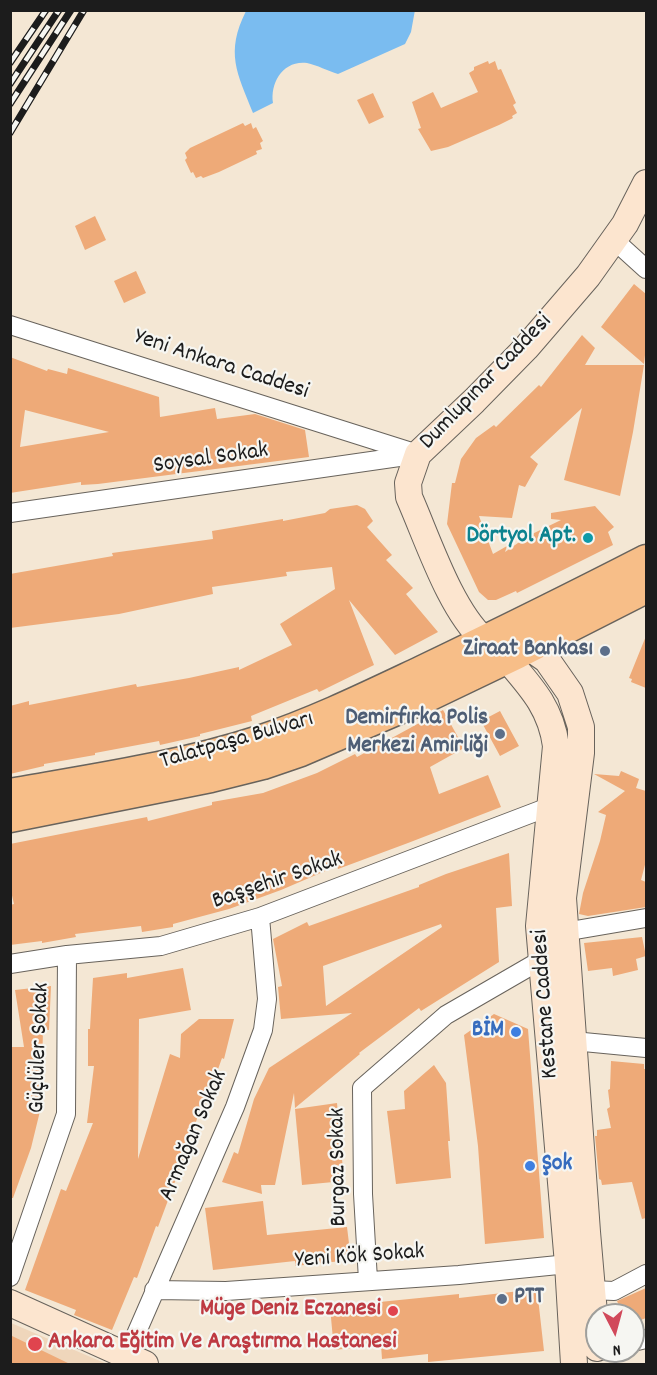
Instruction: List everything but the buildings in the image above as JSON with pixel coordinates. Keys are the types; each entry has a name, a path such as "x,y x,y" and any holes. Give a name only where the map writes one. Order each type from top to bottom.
{"main road":[{"name":"Dumlupınar Caddesi","path":"494,635 454,601 409,497 408,483 418,454 526,348 588,276 625,224 646,183"},
{"name":"Talatpaşa Bulvarı","path":"10,793 144,769 257,740 323,717 646,559"},
{"name":"Talatpaşa Bulvarı","path":"10,818 211,778 263,765 338,737 422,700 646,589"},
{"path":"494,635 518,654"},
{"name":"Kestane Caddesi","path":"518,654 554,728 556,746 539,926 568,1264 574,1365"},
{"name":"Kestane Caddesi","path":"518,654 548,660 570,693 581,727 581,753 562,898 593,1303"},
{"path":"10,1303 131,1362"}],"street":[{"path":"614,240 646,269"},
{"name":"Yeni Ankara Caddesi","path":"10,325 418,454"},
{"name":"Soysal Sokak","path":"10,513 418,454"},
{"name":"Başşehir Sokak","path":"10,964 67,955 161,946 260,917 551,806"},
{"name":"Armağan Sokak","path":"131,1362 154,1290 234,1107 263,1030 267,999 260,917"},
{"path":"564,932 646,918"},
{"name":"Güçlüler Sokak","path":"10,1277 66,1114 67,955"},
{"name":"Burgaz Sokak","path":"368,1280 363,1194 362,1088 446,1015 541,960"},
{"path":"573,1041 646,1048"},
{"name":"Yeni Kök Sokak","path":"154,1290 226,1291 459,1275 568,1264"},
{"path":"592,1290 614,1291 646,1274"}],"shaded area":[{"name":"Ankara Eğitim Ve Araştırma Hastanesi","path":"11,1323 107,1364 11,1364"}],"water":[{"path":"415,10 411,32 405,44 338,74 307,63 291,65 280,74 276,81 273,103 253,113 238,74 235,51 236,39 246,11"}],"railway":[{"path":"10,63 46,10"},
{"path":"10,84 59,10"},
{"path":"10,104 71,10"},
{"path":"10,133 84,10"}],"place":[{"name":"Dörtyol Apt.","path":"588,538"},
{"name":"Ziraat Bankası","path":"605,651"},
{"name":"Demirfırka Polis Merkezi Amirliği","path":"500,734"},
{"name":"BİM","path":"516,1032"},
{"name":"Şok","path":"530,1166"},
{"name":"PTT","path":"502,1299"},
{"name":"Müge Deniz Eczanesi","path":"393,1311"},
{"name":"Ankara Eğitim Ve Araştırma Hastanesi","path":"35,1344"}]}
